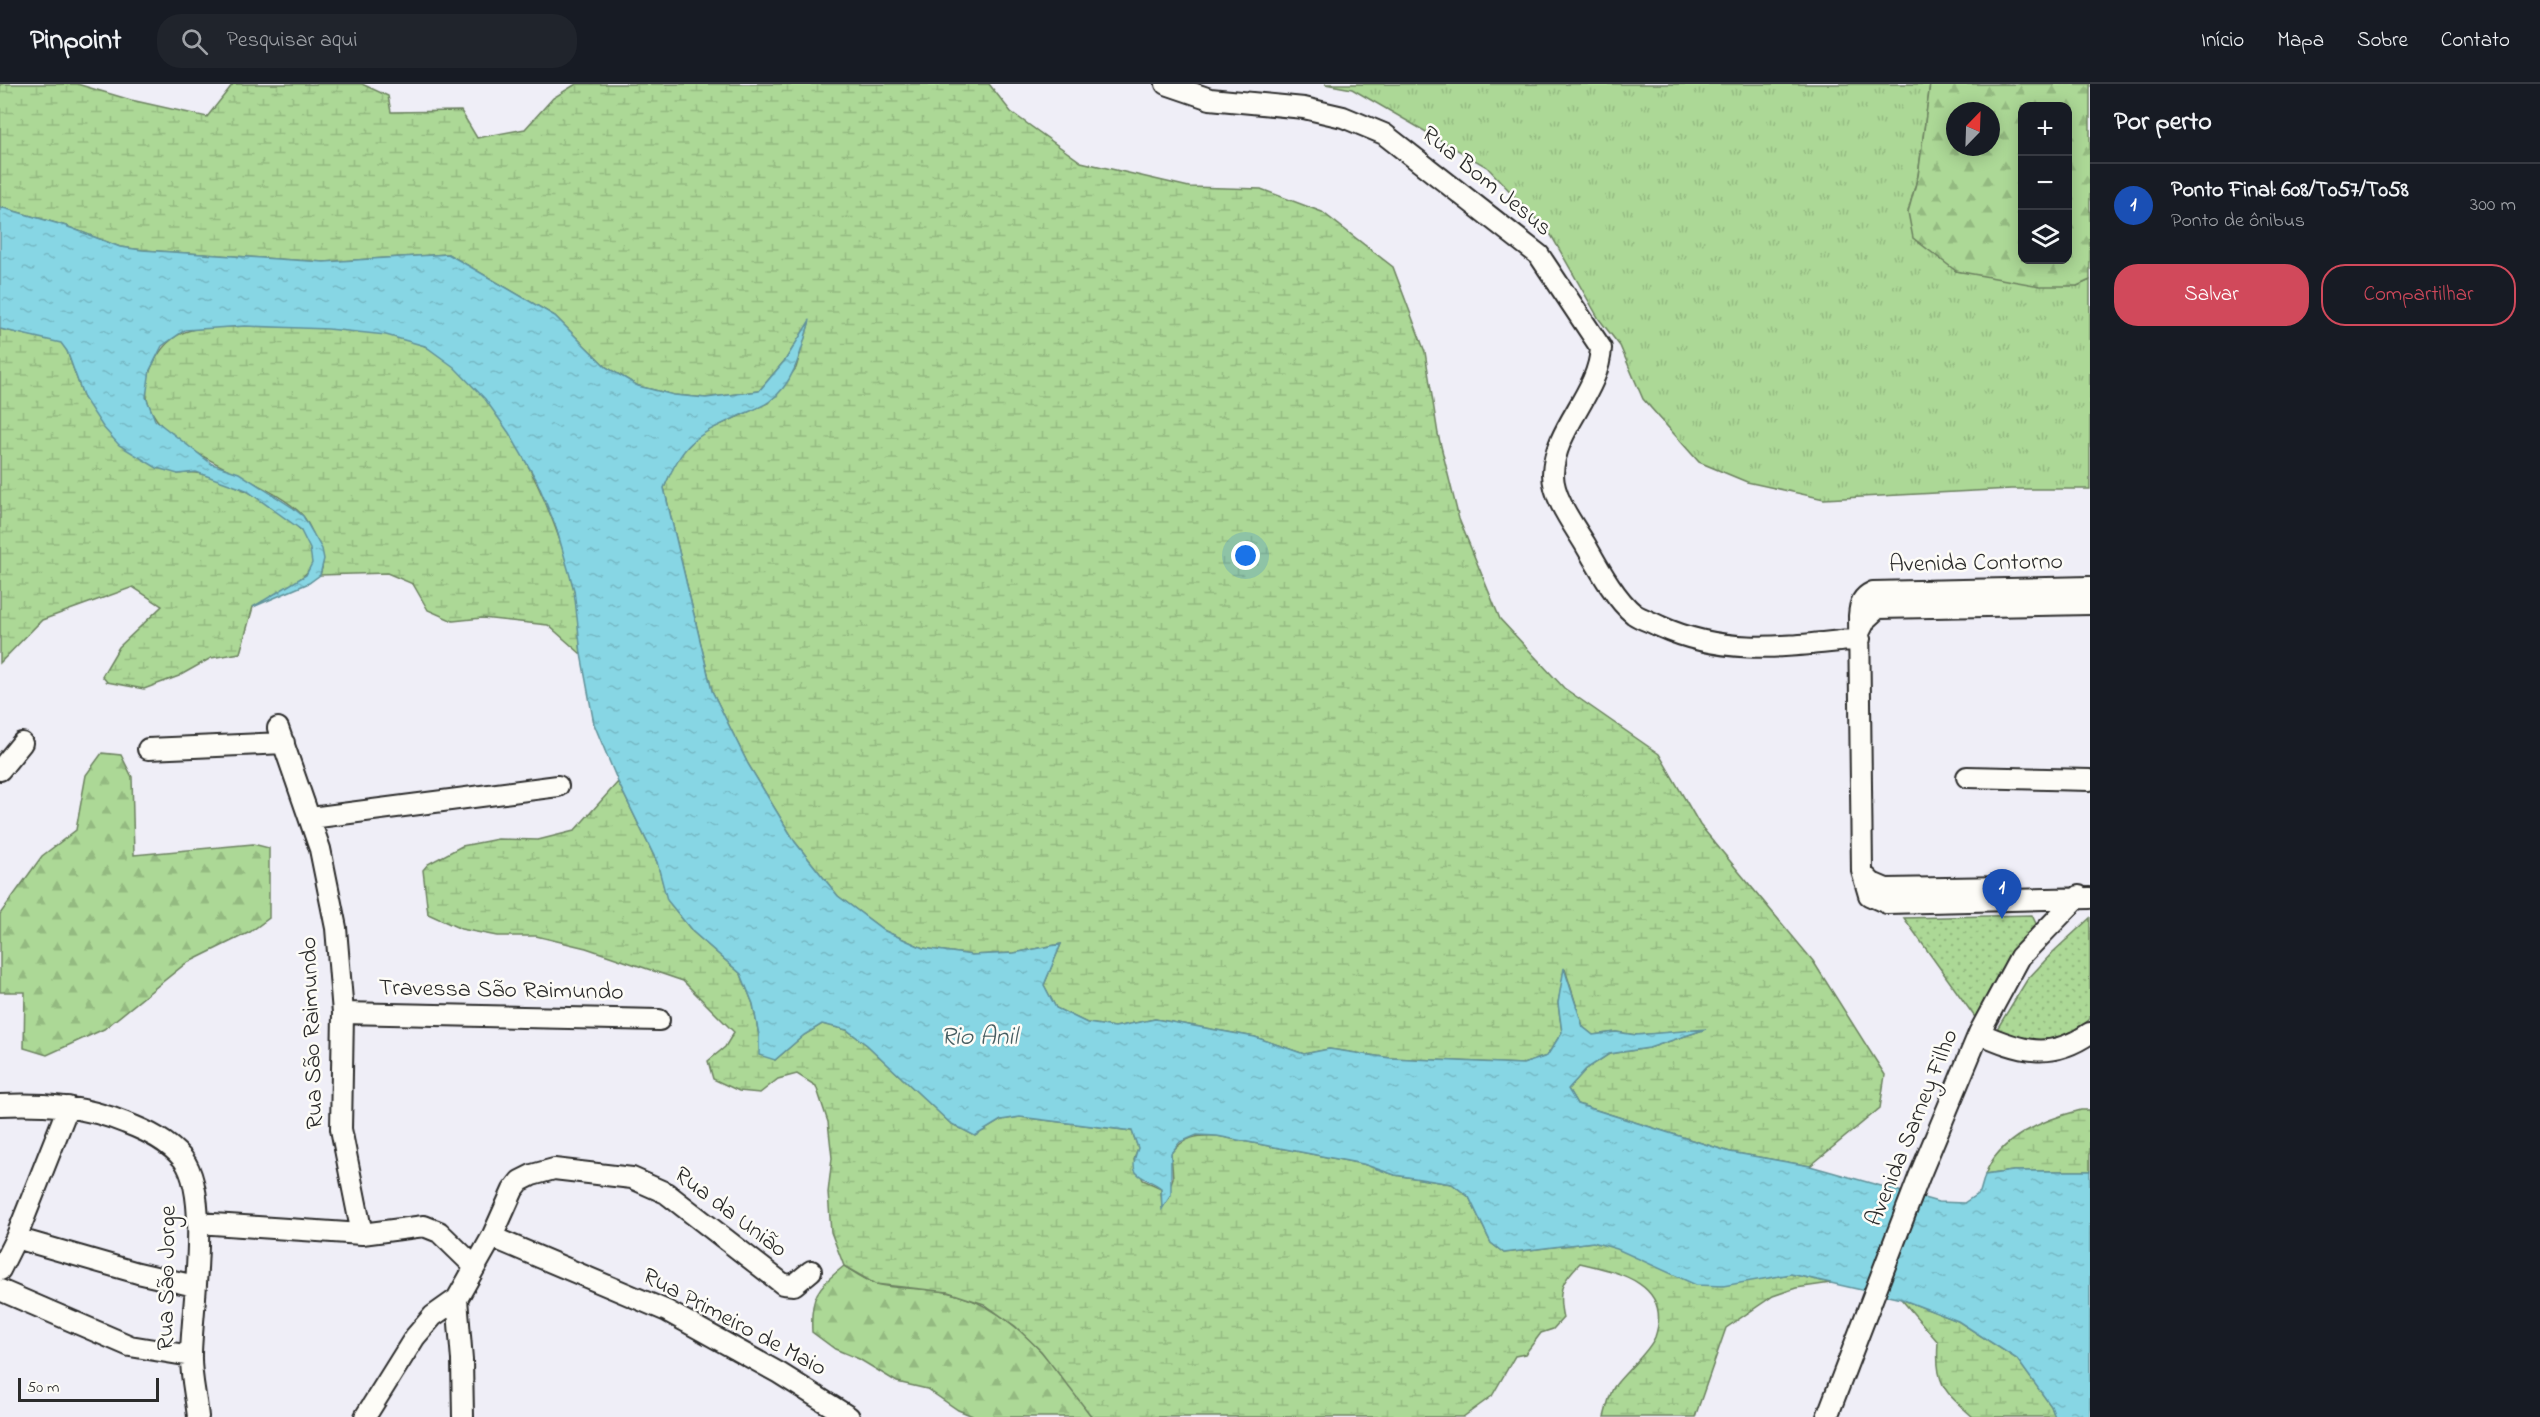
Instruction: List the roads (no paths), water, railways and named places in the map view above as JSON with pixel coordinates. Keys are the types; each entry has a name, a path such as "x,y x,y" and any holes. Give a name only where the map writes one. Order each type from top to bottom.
{"street":[{"name":"Rua Bom Jesus","path":"1166,84 1210,99 1304,108 1343,117 1384,134 1539,255 1601,348 1597,373 1557,452 1553,475 1558,497 1605,578 1634,614 1672,632 1717,646 1778,647 1860,635"},
{"name":"Avenida Contorno","path":"2086,892 1886,890 1872,884 1862,871 1860,605 1864,596 1873,592 2090,587"},
{"name":"Avenida Contorno","path":"1860,635 1866,619 1878,608 2090,604"},
{"name":"Rua São Raimundo","path":"148,748 281,736 311,818 336,928 343,1013 340,1129 362,1234"},
{"path":"0,770 22,743"},
{"path":"1967,777 2090,780"},
{"path":"311,818 558,786"},
{"name":"Avenida Sarney Filho","path":"1827,1417 1919,1178 1979,1033 2020,957 2086,892"},
{"name":"Travessa São Raimundo","path":"343,1013 659,1020"},
{"path":"1979,1033 2025,1051 2064,1047 2090,1033"},
{"name":"Rua São Jorge","path":"0,1105 30,1103 68,1107 117,1119 163,1140 184,1161 194,1188 198,1223 191,1356 198,1417"},
{"path":"0,1270 16,1238 68,1107"},
{"name":"Rua da União","path":"492,1237 513,1190 520,1181 532,1174 554,1169 632,1178 666,1193 783,1284 794,1286 811,1271"},
{"path":"198,1223 362,1234 424,1226 432,1228 474,1266"},
{"path":"365,1417 415,1337 433,1316 457,1299 492,1237"},
{"name":"Rua Primeiro de Maio","path":"492,1237 667,1311 779,1373 849,1417"},
{"path":"16,1238 138,1273 195,1286"},
{"path":"0,1290 130,1346 191,1356"},
{"path":"457,1299 462,1360 463,1417"}],"water":[{"name":"Rio Anil","path":"0,207 66,226 120,247 142,250 324,262 448,254 555,316 606,367 638,386 674,395 706,398 759,391 786,359 810,320 792,375 779,394 763,405 693,441 678,459 664,488 712,691 748,764 795,842 838,896 885,931 923,948 972,955 1014,953 1061,944 1044,985 1056,1008 1087,1023 1115,1027 1155,1019 1255,1037 1304,1054 1329,1049 1390,1058 1523,1064 1547,1056 1562,1032 1558,1003 1564,968 1583,1027 1593,1035 1616,1032 1636,1035 1706,1029 1649,1048 1609,1054 1586,1069 1568,1089 1577,1104 1730,1152 1810,1166 1938,1202 1964,1203 1980,1192 1985,1175 2013,1171 2090,1171 2090,1417 2055,1417 2051,1406 2017,1359 1958,1321 1901,1299 1791,1274 1723,1286 1696,1285 1617,1249 1593,1242 1504,1253 1491,1243 1469,1197 1452,1184 1395,1175 1363,1164 1217,1136 1197,1135 1180,1142 1171,1153 1171,1195 1162,1209 1161,1188 1135,1171 1138,1148 1132,1131 1020,1117 1001,1120 975,1136 950,1123 867,1045 847,1030 822,1024 804,1035 775,1060 759,1055 759,1035 753,1004 741,974 693,932 667,900 657,862 618,782 594,724 581,654 574,590 556,527 536,479 509,433 485,399 454,367 425,346 386,335 328,329 245,326 185,330 162,346 150,370 146,397 155,420 212,464 239,473 292,507 303,516 322,549 324,559 320,575 309,583 253,607 306,575 312,563 310,549 300,529 246,490 196,472 178,474 157,468 119,445 103,427 84,398 67,351 61,343 0,329"}],"place":[{"name":"Ponto Final: 608/T057/T058","path":"2002,919"}]}
